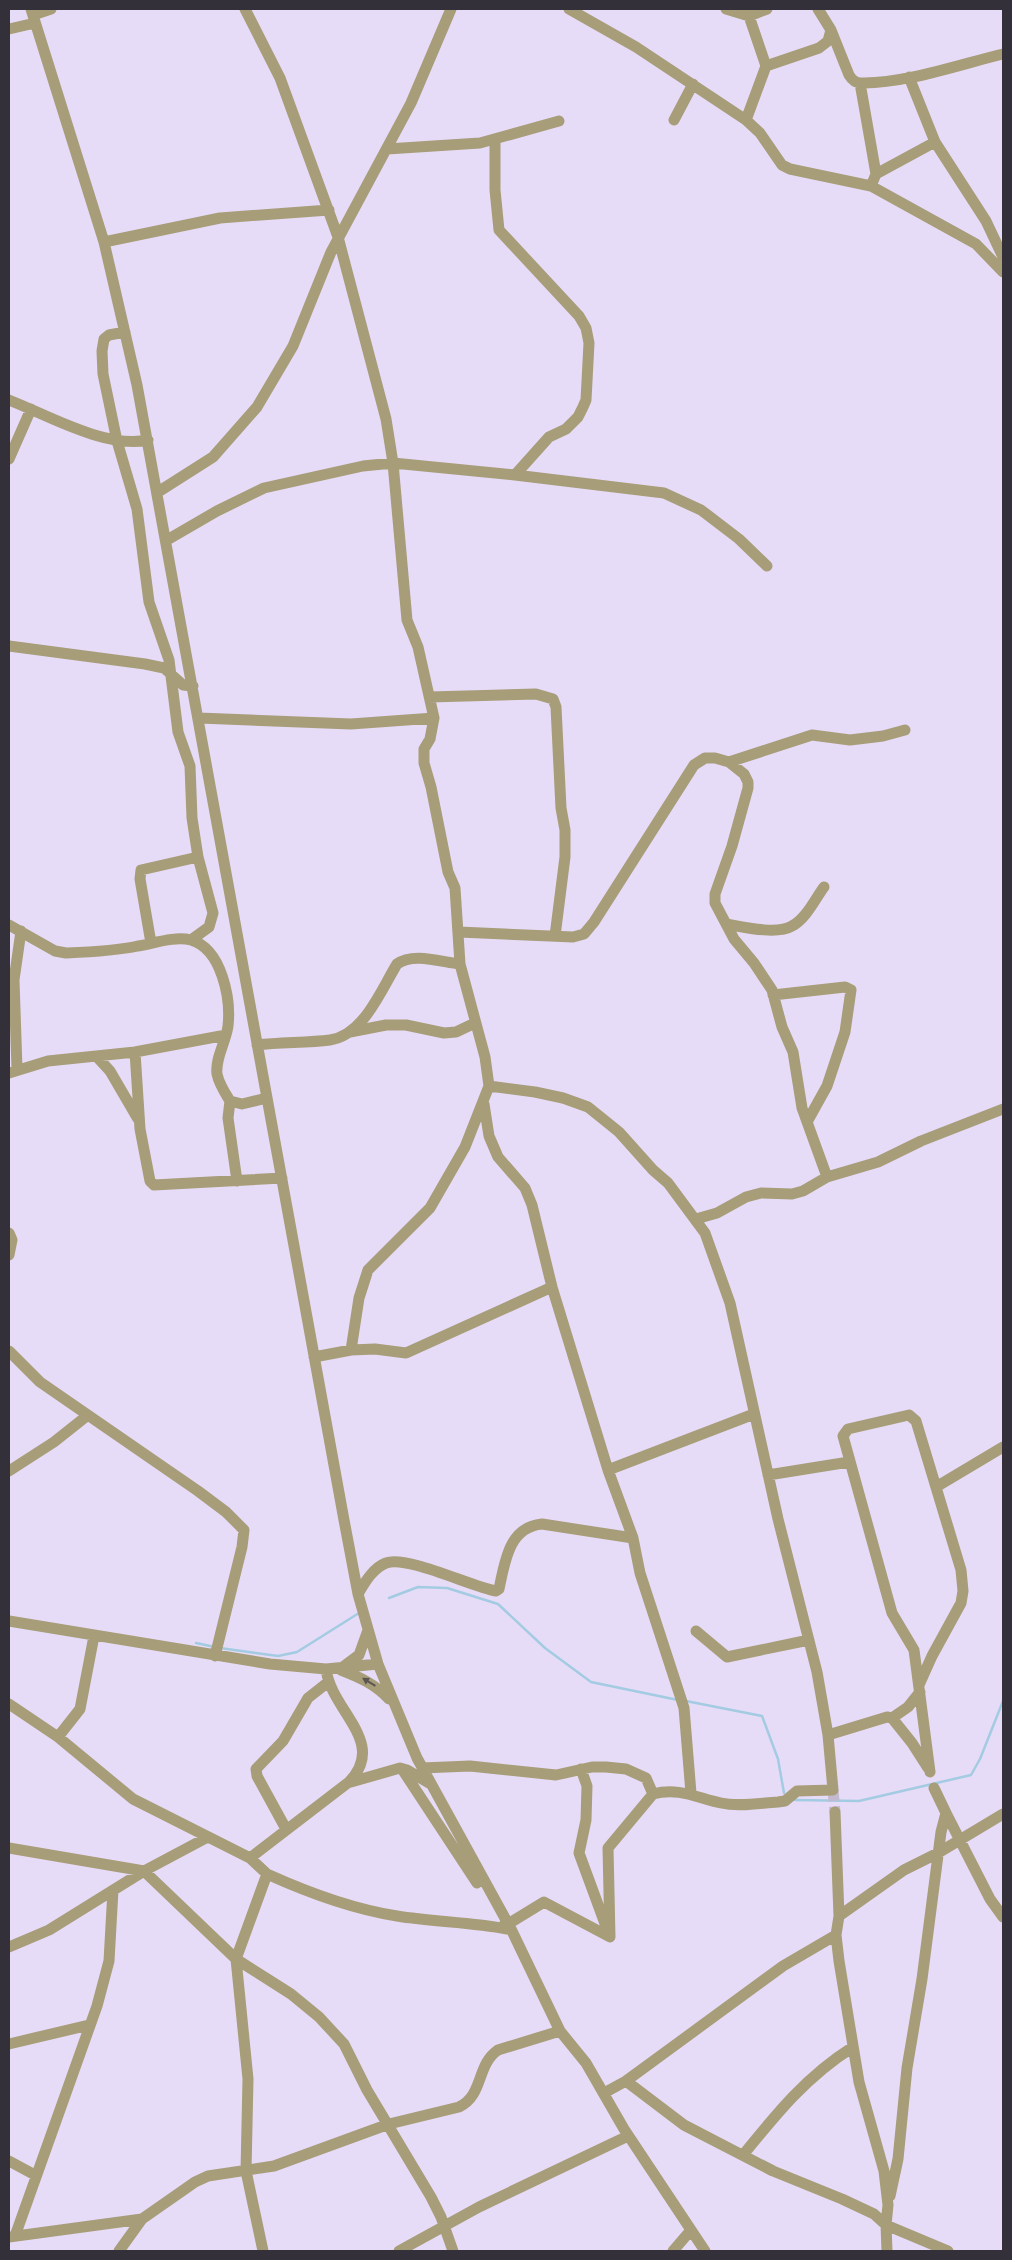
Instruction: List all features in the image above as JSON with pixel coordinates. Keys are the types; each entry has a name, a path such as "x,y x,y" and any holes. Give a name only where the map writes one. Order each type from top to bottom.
{"street":[{"path":"9,29 33,15 51,9"},
{"path":"245,9 280,78 329,210 386,419 393,463 407,620 418,647 434,718 430,739 424,749 424,763 431,787 448,872 455,888 460,964 486,1057 489,1086 465,1148 430,1208 368,1270 359,1298 351,1350"},
{"path":"158,492 212,456 257,407 293,346 338,238 411,103 451,9"},
{"path":"569,9 636,46 746,120 760,133 782,165 790,169 871,186 976,244 1003,272"},
{"path":"726,9 749,16 767,9"},
{"path":"818,9 831,30 849,75 852,80 860,83 909,77 1003,54"},
{"path":"33,15 104,242 148,440 358,1594 378,1664 422,1768 508,1924 560,2031 586,2063 628,2136 705,2251"},
{"path":"746,120 766,66 749,16"},
{"path":"766,66 820,48 828,41 831,30"},
{"path":"909,77 935,142 986,221 1003,257"},
{"path":"860,83 876,174 871,186"},
{"path":"674,120 693,84"},
{"path":"387,149 466,145 495,140 559,121"},
{"path":"495,140 495,190 499,230 579,316 586,328 589,343 586,400 578,417 566,429 549,438 514,475"},
{"path":"876,174 935,142"},
{"path":"104,242 220,218 329,210"},
{"path":"125,332 110,335 104,339 102,351 103,374 117,441 137,509 149,602 156,626 167,652 178,732 190,766 192,818 198,857 211,904 213,920 210,927 191,940"},
{"path":"9,400 117,441 136,443 148,440"},
{"path":"9,459 31,409"},
{"path":"167,540 217,510 264,488 363,466 393,463 664,493 701,510 738,539 767,566"},
{"path":"9,646 125,660 164,668 183,685 193,686"},
{"path":"430,697 536,694 553,699 556,707 561,808 565,830 565,857 555,936"},
{"path":"199,718 351,724 434,718"},
{"path":"730,762 812,735 850,740 884,736 905,730"},
{"path":"459,932 555,936 584,934 594,922 694,765 705,758 715,758 730,762 744,774 748,788 732,846 715,894 715,903 734,939 754,963 773,995 782,1027 793,1052 802,1108 827,1176"},
{"path":"152,943 140,879 141,870 198,857"},
{"path":"726,924 757,930 792,927 800,920 824,887"},
{"path":"9,925 55,951 66,953 137,947 176,939 191,940 202,946 210,954 227,993 228,1026 217,1064 217,1074 230,1102 228,1118 237,1182"},
{"path":"21,931 14,980 13,1071 48,1062 98,1058 226,1035"},
{"path":"350,1032 363,1019 397,964 402,960 410,958 460,964"},
{"path":"773,995 846,987 851,990 845,1032 826,1086 807,1122"},
{"path":"257,1045 332,1040 350,1032 386,1025 406,1025 444,1033 456,1032 475,1023"},
{"path":"136,1052 139,1122 150,1181 154,1185 237,1182 282,1178"},
{"path":"98,1058 110,1071 139,1122"},
{"path":"489,1086 535,1092 563,1098 588,1107 619,1132 653,1170 668,1182 696,1219 712,1249 730,1303 768,1475 809,1640 828,1735 833,1790 797,1791 785,1800 778,1802 736,1805 721,1803 691,1793 670,1791 653,1794 608,1848 610,1938"},
{"path":"230,1102 242,1104 267,1098"},
{"path":"483,1099 489,1136 498,1157 525,1188 532,1205 552,1287 608,1470 633,1538 640,1573 684,1708 691,1793"},
{"path":"696,1219 716,1213 746,1197 761,1193 792,1194 804,1191 827,1176 878,1162 921,1141 1003,1108"},
{"path":"9,1233 12,1240 9,1255"},
{"path":"314,1357 351,1350 375,1349 406,1353 552,1287"},
{"path":"9,1351 40,1382 198,1491 226,1512 244,1530 240,1556 215,1656"},
{"path":"608,1470 754,1414"},
{"path":"9,1470 54,1442 88,1415"},
{"path":"828,1735 886,1717 892,1718 912,1743 930,1772 920,1688 914,1650 892,1613 843,1436 844,1431 910,1415 916,1421 961,1570 963,1591 961,1603 932,1656 920,1688 908,1707 892,1718"},
{"path":"936,1487 1003,1448"},
{"path":"768,1475 849,1462"},
{"path":"358,1594 370,1575 380,1566 388,1562 397,1561 496,1591 499,1589 512,1541 520,1531 531,1525 542,1524 633,1538"},
{"path":"9,1621 215,1656 326,1669 378,1664"},
{"path":"340,1669 359,1655 368,1630"},
{"path":"696,1631 727,1657 809,1640"},
{"path":"58,1737 80,1709 94,1636"},
{"path":"250,1858 349,1782 359,1772 363,1758 362,1742 327,1683 326,1669"},
{"path":"340,1669 364,1679 381,1690 393,1703"},
{"path":"286,1829 257,1776 256,1769 283,1740 308,1698 327,1683"},
{"path":"9,1704 58,1737 133,1800 206,1838 250,1858 267,1874 306,1892 354,1907 397,1916 482,1924 508,1929 402,1769"},
{"path":"422,1768 470,1766 556,1775 606,1766 638,1772 646,1778 653,1794"},
{"path":"349,1782 402,1769 430,1783"},
{"path":"581,1769 587,1786 586,1820 579,1853 610,1938"},
{"path":"934,1788 990,1899 1003,1917"},
{"path":"835,1812 839,1916 836,1935 859,2082 884,2171 888,2205"},
{"path":"887,2251 886,2225 888,2205 898,2159 907,2068 922,1980 938,1853 946,1813"},
{"path":"839,1916 904,1870 960,1841 1003,1814"},
{"path":"9,1947 49,1930 144,1871 206,1838"},
{"path":"9,1848 144,1871 236,1959 291,1994 318,2017 344,2044 367,2090 431,2197 453,2251"},
{"path":"263,2251 246,2171 248,2079 236,1959 267,1874"},
{"path":"113,1890 109,1961 90,2025 12,2236 142,2219"},
{"path":"508,1924 544,1902 610,1938"},
{"path":"604,2093 626,2081 783,1966 836,1935"},
{"path":"9,2044 90,2025"},
{"path":"119,2251 142,2219 195,2182 208,2176 274,2166 389,2124 466,2103 480,2081 484,2064 490,2056 498,2050 560,2031"},
{"path":"743,2155 806,2083 825,2065 853,2046"},
{"path":"626,2081 684,2125 773,2171 874,2214 886,2225 948,2251"},
{"path":"399,2251 479,2207 628,2136"},
{"path":"9,2161 34,2175"},
{"path":"673,2251 691,2230"}],"waterway":[{"path":"389,1598 418,1587 447,1588 498,1604 545,1648 591,1682 678,1700"},
{"path":"220,1648 278,1656 297,1652 359,1613"},
{"path":"196,1643 215,1647"},
{"path":"686,1701 762,1716 778,1759 784,1793"},
{"path":"795,1800 859,1801 971,1775 980,1759 1003,1701"}],"tunnel":[{"path":"833,1790 835,1812"}]}
